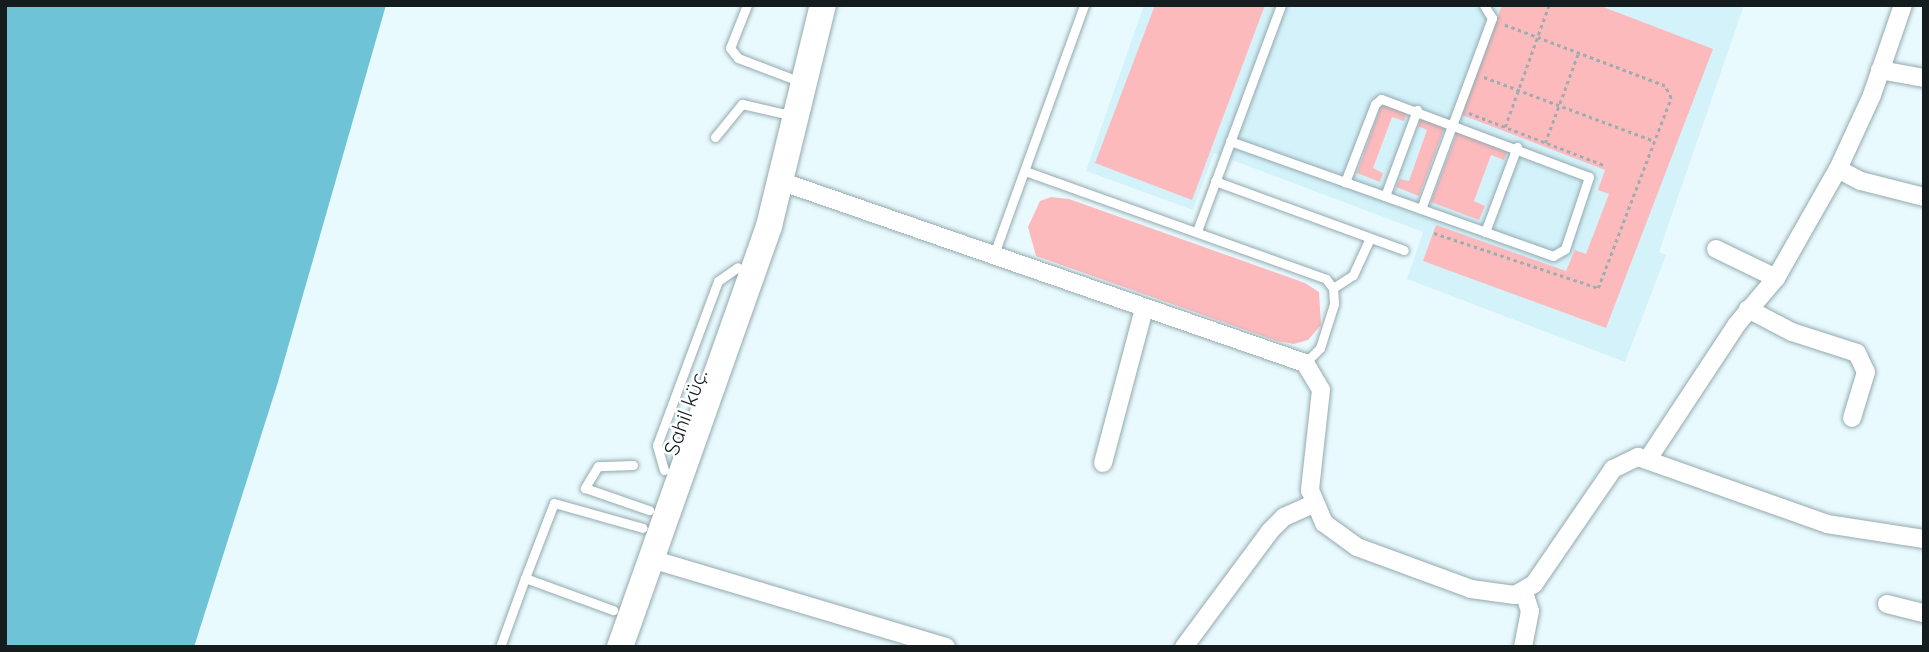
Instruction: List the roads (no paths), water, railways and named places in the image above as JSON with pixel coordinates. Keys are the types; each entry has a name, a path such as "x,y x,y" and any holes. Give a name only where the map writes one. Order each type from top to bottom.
{"main road":[{"name":"Sahil küç.","path":"620,647 763,244 777,180 806,84 823,5"},
{"name":"Sahil küç.","path":"601,647 737,267 777,180"}],"street":[{"path":"1648,459 1748,309 1776,278 1838,169 1880,70 1903,5"},
{"path":"1880,70 1924,78"},
{"path":"1838,169 1861,181 1924,197"},
{"path":"777,180 1305,363 1321,390 1310,477 1313,504 1332,531 1357,547 1471,589 1503,595 1524,592 1542,575 1613,470 1629,458 1648,459 1738,496 1827,524 1924,539"},
{"path":"1716,249 1776,278"},
{"path":"1103,463 1144,309"},
{"path":"1748,309 1792,332 1857,353 1866,372 1852,418"},
{"path":"1184,647 1270,531 1284,517 1313,504"},
{"path":"651,559 946,647"},
{"path":"1524,592 1530,611 1524,647"},
{"path":"1887,604 1924,613"}],"lane":[{"path":"747,5 730,48 738,58 806,84"},
{"path":"994,254 1084,5"},
{"path":"1197,231 1281,5"},
{"path":"1422,209 1492,18 1484,5"},
{"path":"1230,141 1345,182 1422,209 1553,256 1564,249 1589,177 1390,100 1375,104 1345,182"},
{"path":"715,137 742,104 797,116"},
{"path":"1385,196 1418,110"},
{"path":"1485,232 1517,147"},
{"path":"1025,172 1316,274 1334,288"},
{"path":"1215,181 1404,250"},
{"path":"1334,288 1353,275 1370,238"},
{"path":"1305,363 1320,348 1334,304 1334,288"},
{"path":"634,465 597,466 585,488 646,519"},
{"path":"500,647 554,503 646,519"},
{"path":"525,578 614,610"}],"water":[{"path":"5,5 386,5 278,382 194,647 5,647"}]}
